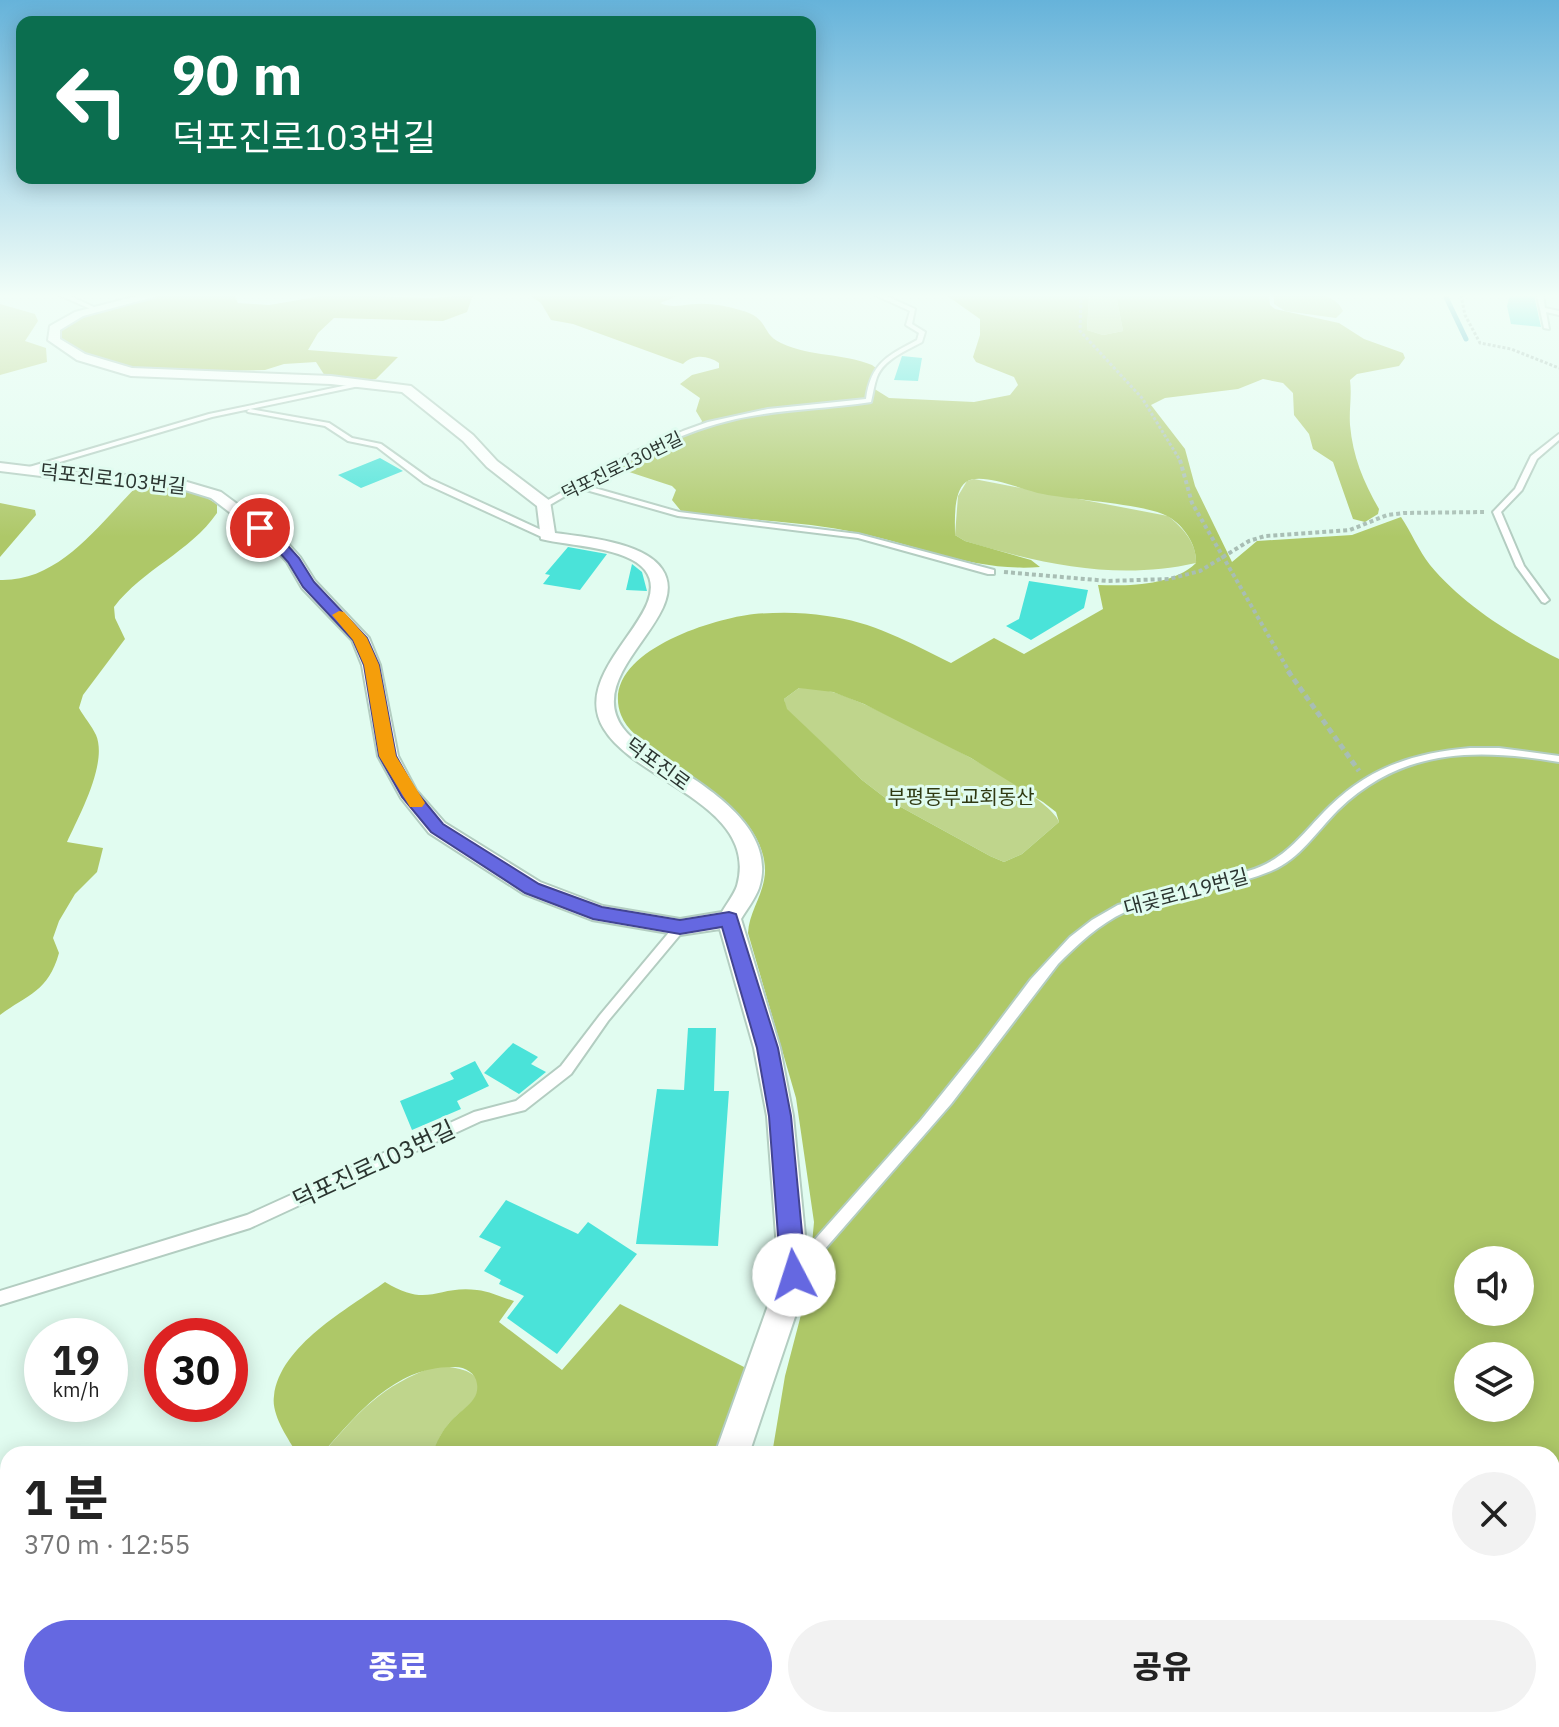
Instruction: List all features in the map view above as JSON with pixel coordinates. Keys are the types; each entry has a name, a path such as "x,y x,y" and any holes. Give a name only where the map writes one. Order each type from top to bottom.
{"street":[{"path":"180,376 363,384 406,389 468,438 492,464 545,504 547,536"},
{"name":"덕포진로103번길","path":"0,467 82,477 170,481 216,495 277,541 294,560 308,584 360,638 371,665 388,756 408,793 437,828 532,888 600,914 680,927 729,919"},
{"name":"덕포진로","path":"547,536 633,554 654,568 659,579 660,598 618,661 604,696 605,713 612,728 627,743 706,797 734,823 747,842 752,861 749,886 729,919"},
{"path":"729,919 767,1048 780,1116 794,1275 735,1446"}],"lane":[{"name":"덕포진로130번길","path":"545,504 673,439 732,417 800,406 869,401 873,376"},
{"path":"23,470 141,434 363,384"},
{"path":"234,411 270,412 299,422 327,424 350,440 379,445 427,481 547,536"},
{"path":"1545,600 1520,566 1497,512 1518,490 1534,458 1559,436"},
{"path":"578,486 678,514 858,536 991,572"},
{"name":"대곶로119번길","path":"794,1275 968,1072 1038,976 1100,918 1122,908 1267,869 1290,854 1336,805 1366,781 1404,762 1443,751 1503,750 1559,759"},
{"name":"덕포진로103번길","path":"0,1298 250,1221 479,1116 520,1106 566,1070 604,1018 680,927"}],"path":[{"path":"1120,376 1142,398 1166,433 1181,461 1192,503 1288,670 1366,781"},
{"path":"991,572 1150,581 1188,575 1225,558 1249,541 1265,536 1350,530 1387,515 1404,513 1497,512"}],"green space":[{"path":"325,376 379,376 369,380"},
{"path":"691,376 875,376 873,388 889,398 974,402 1010,395 1018,385 1010,376 1355,376 1350,380 1350,425 1354,448 1364,479 1379,509 1378,514 1365,522 1353,519 1333,462 1313,449 1309,434 1294,415 1293,393 1283,383 1263,379 1238,389 1165,398 1151,405 1185,449 1195,486 1232,562 1257,541 1352,535 1401,517 1430,565 1457,593 1506,629 1559,659 1559,1446 773,1446 785,1376 808,1288 814,1222 796,1098 748,933 764,878 762,850 753,832 724,800 644,742 627,725 621,715 618,693 626,674 641,658 687,632 735,617 763,613 809,614 859,623 951,663 994,638 1024,654 1103,609 1098,585 1136,585 1162,580 1186,571 1196,563 1196,556 1184,531 1175,521 1159,513 1043,494 982,479 966,482 959,492 955,535 965,541 1031,560 1040,567 1016,568 971,562 837,529 681,511 672,500 676,490 672,486 620,469 617,464 700,425 702,421 696,411 700,398 680,384","holes":["799,688 833,692 864,704 971,758 1043,802 1056,812 1059,822 1022,854 1004,862 888,800 862,780 787,709 784,699"]},
{"path":"974,479 1168,516 1188,536 1196,563 1166,568 1108,570 1050,563 965,541 955,535 958,496 967,481"},
{"path":"139,484 198,494 217,504 217,513 194,539 139,582 114,607 115,618 125,639 83,695 79,708 96,735 98,760 85,804 67,842 103,848 97,872 75,894 59,921 53,938 59,953 49,976 36,991 0,1015 0,580 22,578 60,561 94,532"},
{"path":"0,503 35,510 36,515 0,557"},
{"name":"부평동부교회동산","path":"799,688 818,689 856,700 957,750 1025,791 1048,808 1059,822 1022,854 1004,862 990,856 888,800 862,780 786,709 784,699"},
{"path":"385,1282 412,1294 463,1289 491,1293 514,1301 499,1322 562,1370 620,1304 746,1368 718,1446 435,1446 444,1429 472,1401 477,1390 472,1374 455,1367 414,1374 396,1383 364,1408 329,1446 292,1446 275,1411 274,1396 279,1378 302,1345 335,1316"},
{"path":"436,1366 452,1367 468,1372 478,1381 473,1401 452,1420 436,1446 329,1446 372,1401"}],"building":[{"path":"895,376 919,376 918,381 894,380"},
{"path":"380,458 403,471 361,488 338,475"},
{"path":"568,547 607,554 580,590 543,584 550,575 545,574"},
{"path":"632,564 642,572 647,591 626,590"},
{"path":"1029,581 1088,590 1084,608 1031,640 1006,626 1019,619"},
{"path":"688,1028 716,1028 714,1091 729,1091 718,1246 636,1244 657,1089 684,1090"},
{"path":"513,1043 538,1057 531,1064 546,1072 519,1094 484,1073"},
{"path":"475,1061 489,1086 457,1101 461,1109 412,1130 400,1101 454,1079 450,1073"},
{"path":"506,1200 578,1234 588,1222 637,1254 557,1354 507,1318 524,1296 499,1284 501,1280 484,1271 501,1247 479,1237"}],"slow traffic":[{"path":"339,615 360,638 371,665 380,702 388,756 416,803"}],"route":[{"path":"260,528 277,541 294,560 308,584 360,638 371,665 380,702 388,756 408,793 437,828 532,888 600,914 680,927 729,919 767,1048 780,1116 794,1275"}]}
